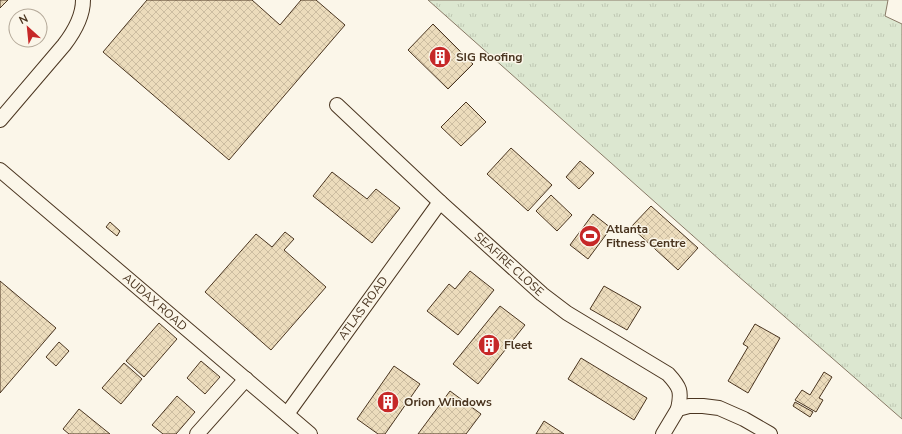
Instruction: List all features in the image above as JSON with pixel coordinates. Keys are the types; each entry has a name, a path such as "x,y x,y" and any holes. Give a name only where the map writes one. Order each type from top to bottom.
{"street":[{"path":"0,120 72,35 78,24 83,0"},
{"name":"SEAFIRE CLOSE","path":"337,105 440,202 542,294 562,310 668,374 678,386 680,398 678,409"},
{"name":"AUDAX ROAD","path":"0,170 310,434"},
{"name":"ATLAS ROAD","path":"287,414 440,202"},
{"path":"197,434 246,379"},
{"path":"662,434 678,409 689,406 719,408 744,419 770,434"}],"green space":[{"path":"428,0 888,0 885,16 902,24 902,419 738,276"}],"building":[{"path":"0,0 8,0 0,8"},
{"path":"147,0 252,0 280,25 301,0 316,0 345,25 229,160 103,52"},
{"name":"SIG Roofing","path":"433,24 473,64 448,89 408,50"},
{"path":"466,102 486,122 461,146 441,127"},
{"path":"511,148 552,185 528,211 487,174"},
{"path":"580,161 594,173 579,189 566,177"},
{"path":"332,172 367,199 376,189 400,208 372,243 313,196"},
{"path":"551,195 572,215 557,231 536,211"},
{"path":"651,206 698,248 678,270 631,227"},
{"name":"Atlanta Fitness Centre","path":"593,214 611,228 588,259 570,245"},
{"path":"110,222 120,231 117,236 106,227"},
{"path":"285,232 294,239 284,250 326,287 271,350 205,292 256,234 272,247"},
{"path":"470,271 494,290 458,335 427,311 449,284 455,289"},
{"path":"0,281 56,328 0,393"},
{"path":"604,286 641,307 627,330 590,309"},
{"name":"Fleet","path":"500,306 525,325 478,384 453,364"},
{"path":"159,323 177,339 144,377 126,361"},
{"path":"755,324 780,338 748,393 728,381 748,347 743,344"},
{"path":"59,342 69,351 56,366 46,357"},
{"path":"581,358 647,398 634,420 568,379"},
{"path":"201,361 220,377 205,394 187,378"},
{"path":"124,363 142,379 121,404 102,388"},
{"name":"Orion Windows","path":"394,366 420,384 385,434 378,434 357,419"},
{"path":"824,372 832,377 819,398 823,400 816,412 795,400 802,390 810,395"},
{"path":"450,391 481,414 466,434 418,434"},
{"path":"177,396 195,412 176,434 163,434 152,425"},
{"path":"795,402 813,412 810,417 793,406"},
{"path":"79,409 110,434 69,434 63,429"},
{"path":"544,421 564,434 536,434"}],"place":[{"name":"SIG Roofing","path":"440,57"},
{"name":"Atlanta Fitness Centre","path":"590,236"},
{"name":"Fleet","path":"489,345"},
{"name":"Orion Windows","path":"388,402"}]}
